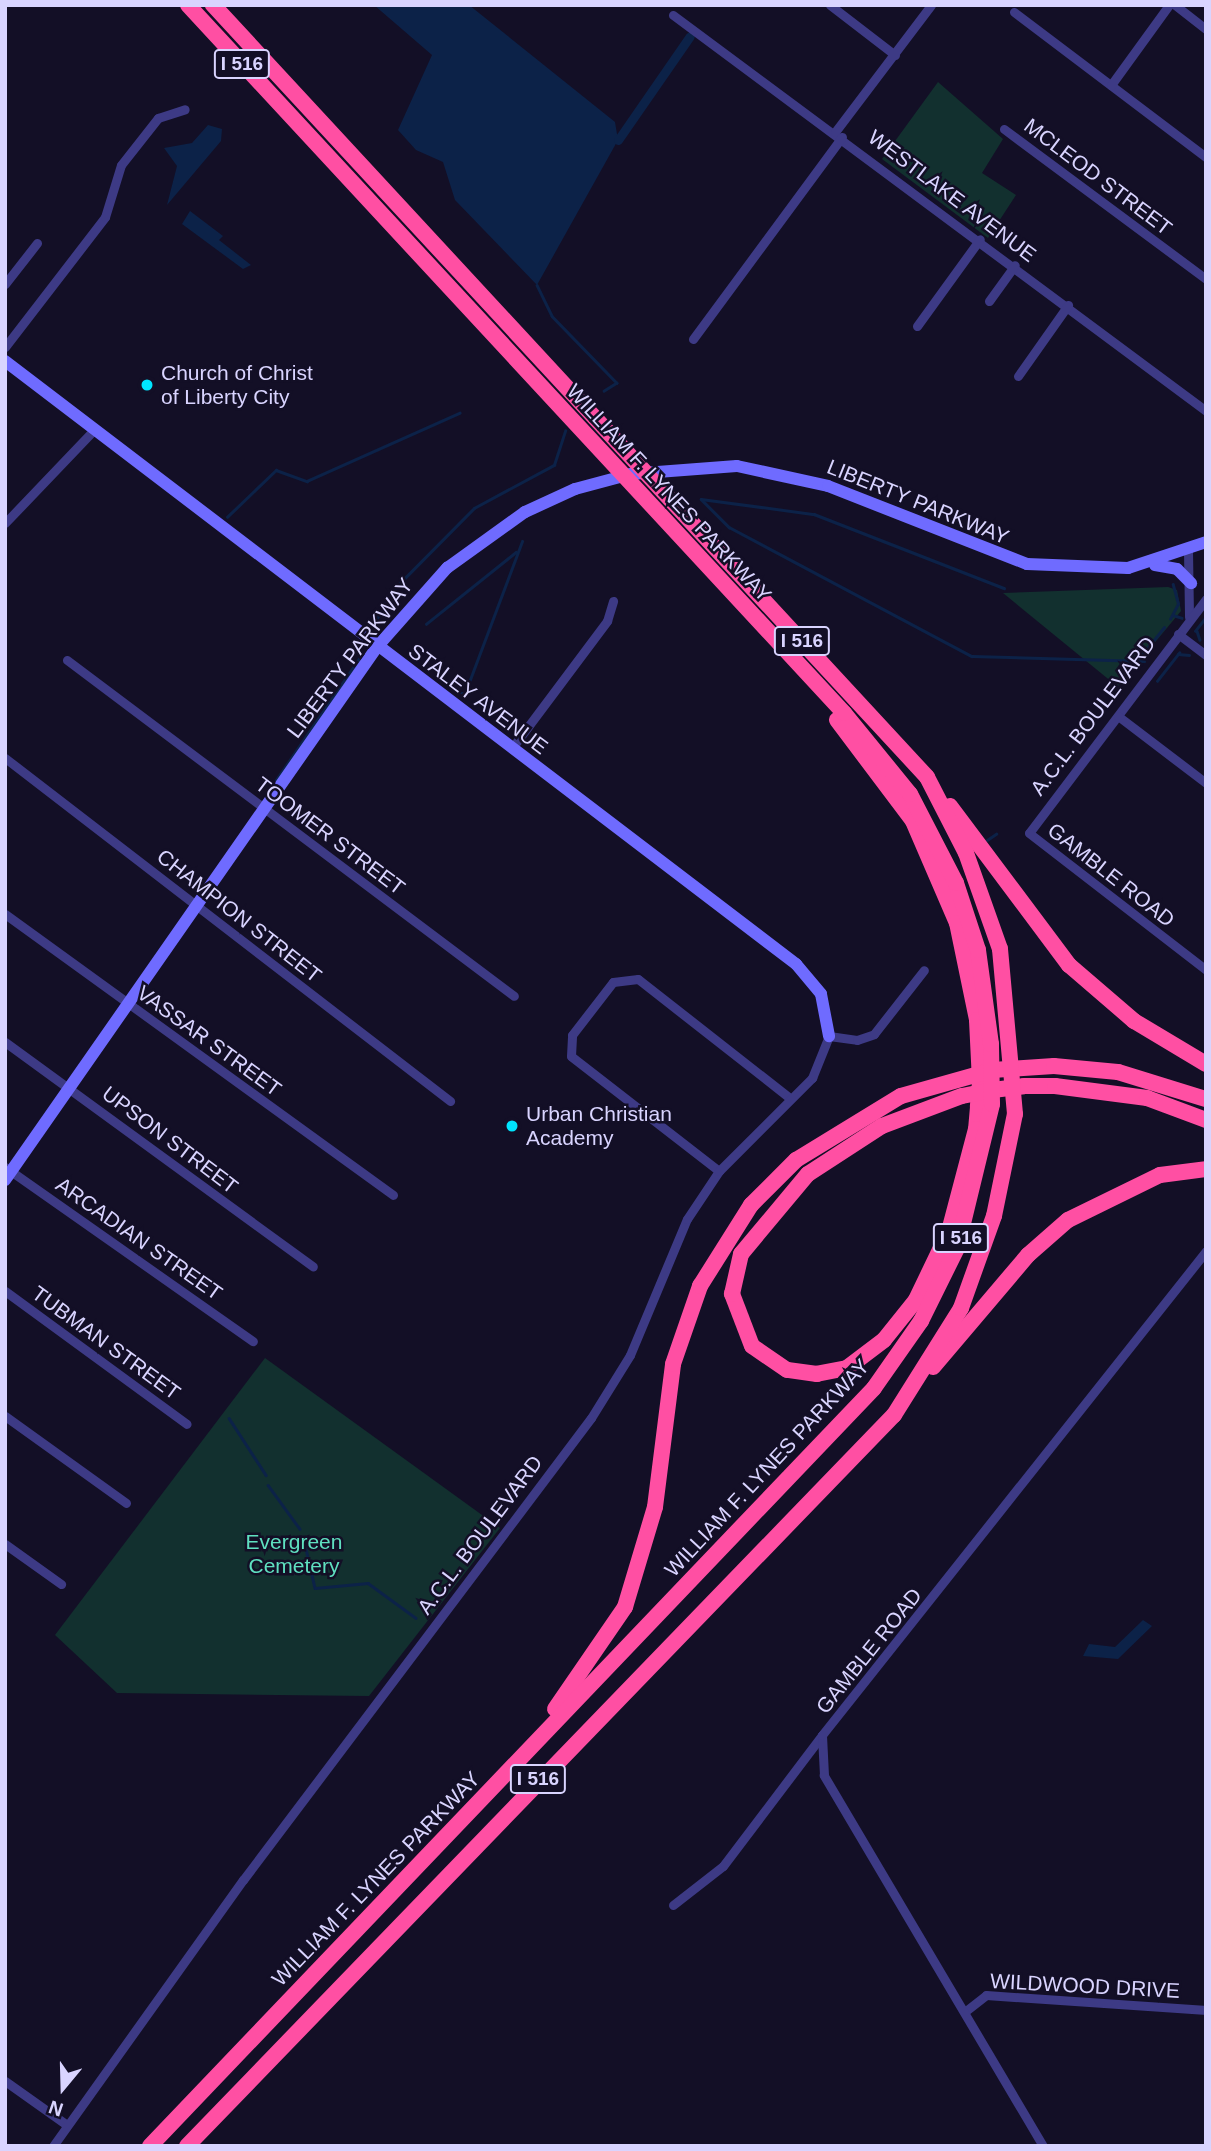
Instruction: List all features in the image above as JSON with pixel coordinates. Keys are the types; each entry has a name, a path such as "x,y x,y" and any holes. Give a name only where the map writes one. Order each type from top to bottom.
{"highway":[{"name":"WILLIAM F. LYNES PARKWAY","path":"150,2146 890,1367 948,1271 979,1176 992,1104 991,1044 985,982 956,883 891,769 757,620 188,5"},
{"name":"WILLIAM F. LYNES PARKWAY","path":"187,2146 894,1415 965,1297 994,1216 1015,1114 1000,949 966,853 927,777 213,5"},
{"path":"757,620 881,775 927,848 968,962 980,1051 968,1175 916,1300 884,1340 847,1368 817,1374 775,1364 752,1346 737,1321 732,1280 741,1254 808,1174 855,1140 930,1105 993,1090 1083,1087 1147,1098 1206,1120"},
{"path":"927,777 1069,965 1134,1021 1206,1064"},
{"path":"513,1765 625,1607 655,1507 673,1364 715,1258 751,1205 796,1160 845,1124 931,1085 1003,1069 1084,1068 1150,1080 1206,1100"},
{"path":"894,1415 1027,1255 1068,1220 1141,1182 1206,1169"}],"street":[{"path":"830,5 895,55"},
{"path":"693,339 931,5"},
{"path":"1111,86 1172,5 1206,29"},
{"path":"1014,12 1206,157"},
{"name":"WESTLAKE AVENUE","path":"673,15 1015,265 1206,411"},
{"path":"5,347 105,217 121,165 158,118 185,108"},
{"name":"MCLEOD STREET","path":"1004,129 1206,279"},
{"path":"917,326 980,239"},
{"path":"5,284 37,243"},
{"path":"989,301 1015,265"},
{"path":"1018,376 1068,305"},
{"name":"STALEY AVENUE","path":"5,361 93,431 805,972 824,1000 829,1036"},
{"path":"5,523 93,431"},
{"name":"LIBERTY PARKWAY","path":"7,1172 198,906 377,647 430,584 479,541 575,489 689,467 794,475 1027,564 1105,570 1148,564 1199,548"},
{"path":"1188,622 1191,583 1199,548"},
{"path":"1148,564 1177,569 1191,583"},
{"name":"A.C.L. BOULEVARD","path":"1029,833 1206,599"},
{"path":"512,748 607,621 613,601"},
{"path":"1178,634 1206,655"},
{"name":"TOOMER STREET","path":"67,660 128,701 264,808 514,996"},
{"path":"1118,716 1206,783"},
{"name":"CHAMPION STREET","path":"5,758 450,1101"},
{"name":"GAMBLE ROAD","path":"1029,833 1206,970"},
{"name":"VASSAR STREET","path":"5,914 393,1195"},
{"path":"829,1036 857,1040 874,1034 924,970"},
{"path":"719,1171 571,1056 572,1035 613,982 638,979 790,1098"},
{"name":"A.C.L. BOULEVARD","path":"52,2146 243,1880 592,1418 630,1355 687,1219 719,1171 817,1070 829,1036"},
{"name":"UPSON STREET","path":"5,1042 69,1086 313,1267"},
{"name":"ARCADIAN STREET","path":"7,1172 253,1341"},
{"name":"GAMBLE ROAD","path":"1043,2146 967,2010 824,1775 822,1735 1206,1251"},
{"name":"TUBMAN STREET","path":"5,1291 187,1424"},
{"path":"5,1416 126,1503"},
{"path":"5,1544 61,1584"},
{"path":"673,1905 723,1866 822,1735"},
{"name":"WILDWOOD DRIVE","path":"967,2010 986,1995 1206,2010"},
{"path":"5,2081 67,2125"}],"green space":[{"path":"938,82 1003,139 982,173 1016,195 988,238 882,159"},
{"path":"1168,587 1177,590 1181,611 1118,687 1003,593"},
{"name":"Evergreen Cemetery","path":"265,1358 500,1528 369,1696 117,1693 55,1635"}],"water":[{"path":"374,5 469,5 615,122 618,140 537,285 455,200 443,162 416,150 398,130 432,55"},
{"path":"208,125 222,129 221,141 167,205 177,166 164,148 192,143"},
{"path":"190,211 223,236 219,240 251,265 243,269 182,224"},
{"path":"1143,1620 1152,1626 1118,1659 1083,1656 1089,1644 1115,1647"}],"waterway":[{"path":"618,140 690,36"},
{"path":"537,285 552,316 617,383 604,391"},
{"path":"227,517 276,470 307,481 459,413"},
{"path":"376,620 391,592 474,508 554,465 565,431"},
{"path":"701,499 729,527 972,656 1144,661"},
{"path":"701,499 814,514 1004,588"},
{"path":"458,693 465,693 522,541"},
{"path":"426,624 516,552"},
{"path":"1170,619 1178,604 1173,585"},
{"path":"1173,615 1182,618"},
{"path":"1195,631 1206,617"},
{"path":"1140,657 1164,627"},
{"path":"1197,631 1200,640"},
{"path":"1157,681 1179,653"},
{"path":"1178,654 1189,655"},
{"path":"276,780 361,656"},
{"path":"987,840 996,834"},
{"path":"229,1418 266,1475"},
{"path":"268,1485 300,1529"},
{"path":"304,1540 315,1588 368,1583 416,1618"}],"place":[{"name":"Church of Christ of Liberty City","path":"147,385"},
{"name":"Urban Christian Academy","path":"512,1126"}]}
